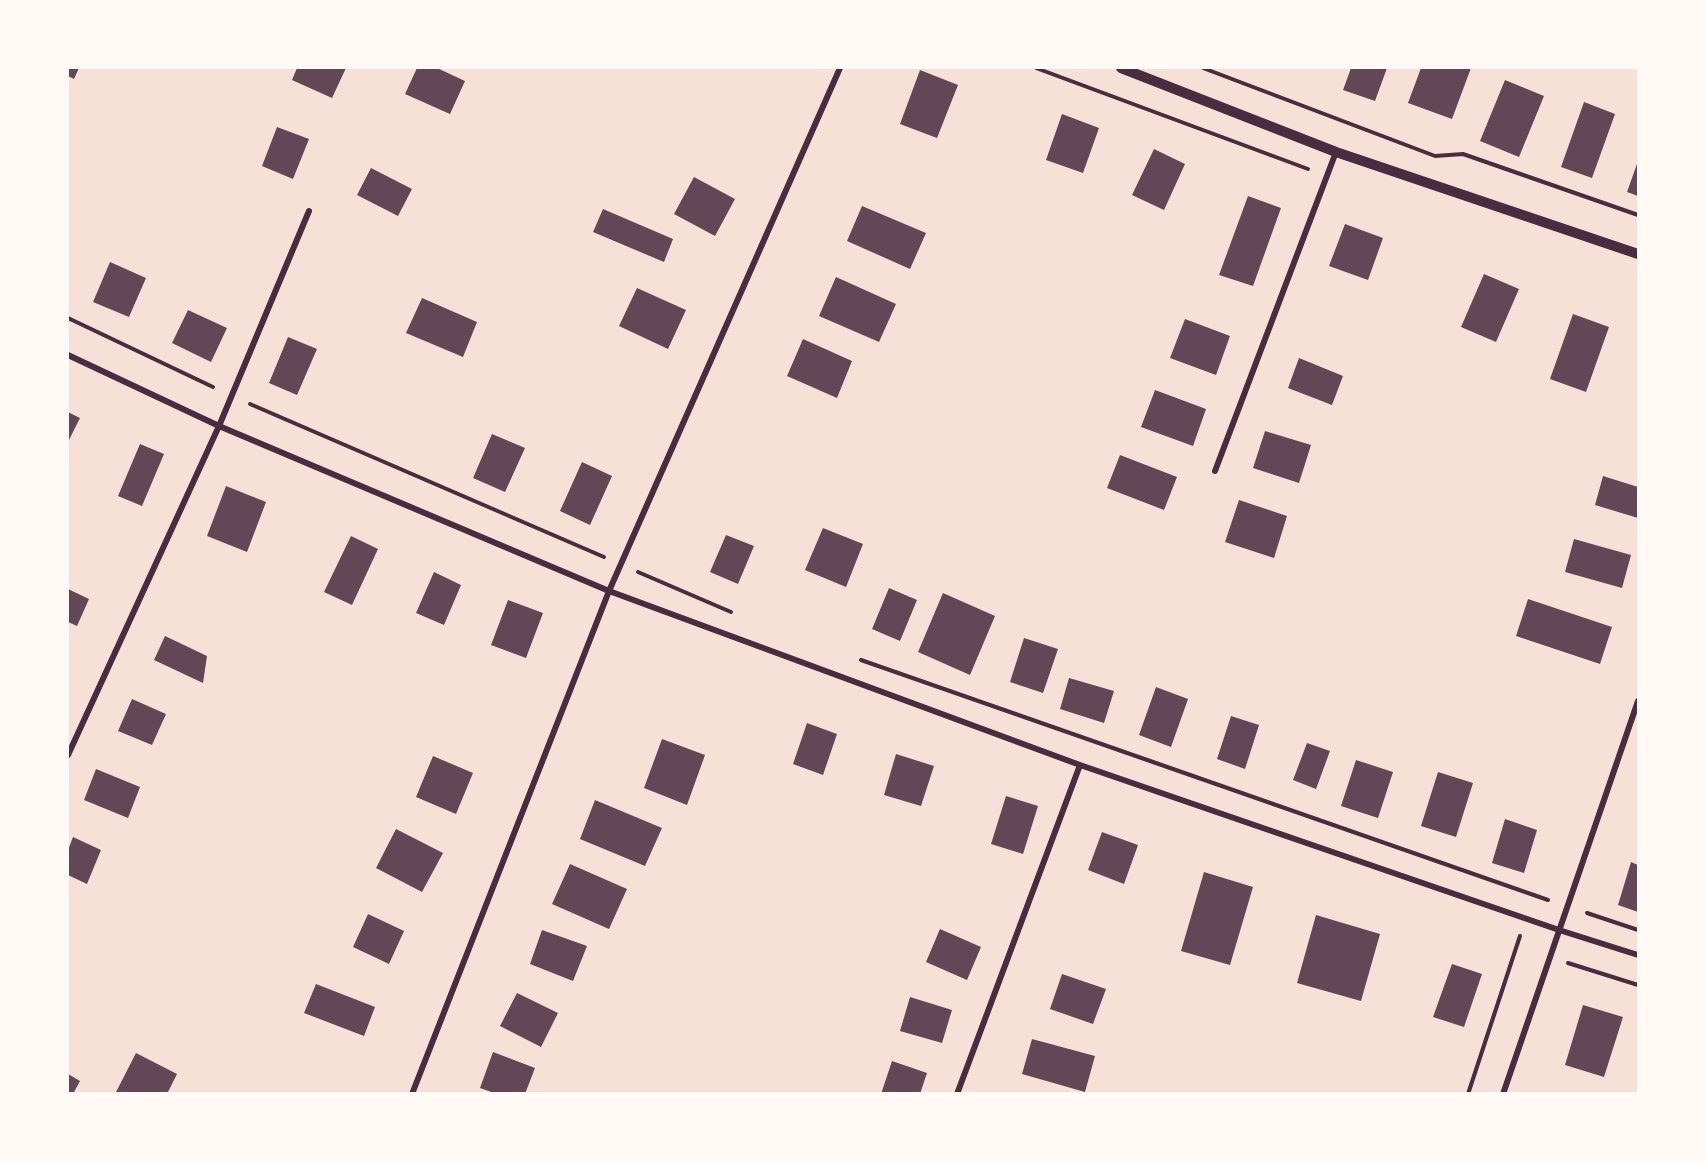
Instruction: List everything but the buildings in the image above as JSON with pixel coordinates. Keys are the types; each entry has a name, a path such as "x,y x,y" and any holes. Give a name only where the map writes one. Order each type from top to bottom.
{"street":[{"path":"412,1094 609,591 840,68"},
{"path":"1121,68 1336,152 1638,254"},
{"path":"1215,471 1336,152"},
{"path":"68,755 219,426 309,211"},
{"path":"68,355 219,426 609,591 1080,765 1526,919 1638,955"},
{"path":"1503,1094 1638,701"},
{"path":"957,1094 1080,765"}],"path":[{"path":"1036,68 1327,176"},
{"path":"1203,68 1435,156 1463,154 1638,215"},
{"path":"68,318 232,396 739,616"},
{"path":"850,656 1638,930"},
{"path":"1468,1094 1526,919"},
{"path":"1550,957 1638,985"}]}
